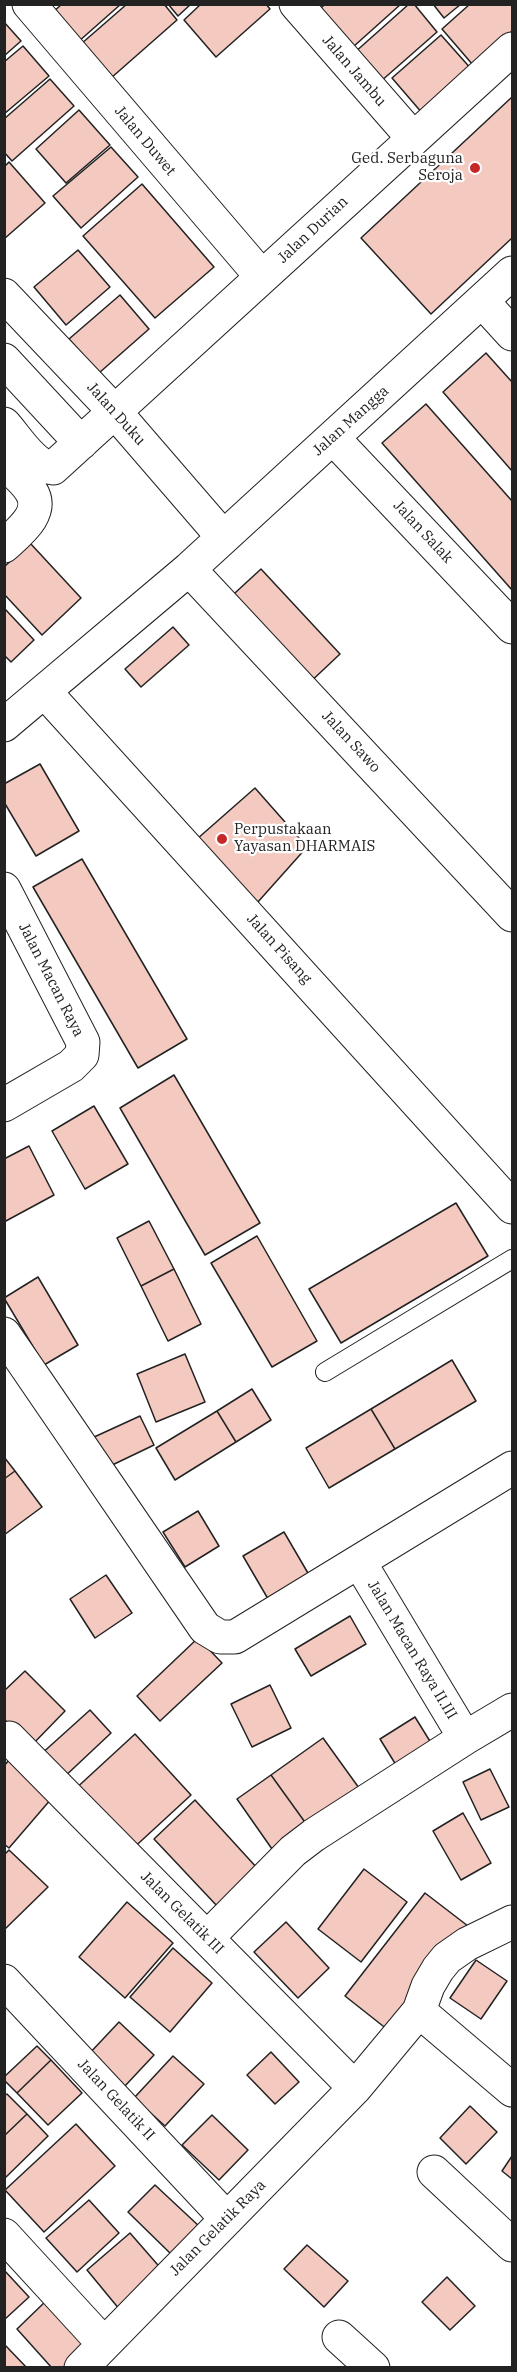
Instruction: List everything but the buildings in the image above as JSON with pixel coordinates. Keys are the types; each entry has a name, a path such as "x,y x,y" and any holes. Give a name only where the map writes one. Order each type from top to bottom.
{"street":[{"name":"Jalan Duwet","path":"29,4 262,277"},
{"name":"Jalan Jambu","path":"296,4 413,138"},
{"name":"Jalan Durian","path":"4,424 36,460 53,468 513,49"},
{"name":"Jalan Mangga","path":"189,569 513,273"},
{"name":"Jalan Duku","path":"4,295 115,412 223,537"},
{"path":"482,301 513,334"},
{"path":"4,360 81,443"},
{"name":"Jalan Salak","path":"333,438 513,627"},
{"path":"4,546 27,524 35,509 32,491 7,465"},
{"path":"4,726 189,569"},
{"name":"Jalan Sawo","path":"189,569 513,915"},
{"name":"Jalan Pisang","path":"38,697 513,1207"},
{"name":"Jalan Macan Raya","path":"4,889 83,1042 82,1055 71,1066 4,1105"},
{"path":"4,1334 205,1628 220,1636 235,1637 513,1468"},
{"name":"Jalan Macan Raya II.III","path":"360,1563 465,1738"},
{"path":"207,1938 293,1851 314,1835 465,1738 513,1710"},
{"name":"Jalan Gelatik III","path":"7,1740 355,2088"},
{"path":"513,1922 467,1944 447,1958 428,1986 419,2012 513,2090"},
{"name":"Jalan Gelatik II","path":"4,1981 227,2219"},
{"name":"Jalan Gelatik Raya","path":"81,2367 355,2088 419,2012"},
{"path":"434,2172 513,2245"},
{"path":"4,2235 104,2344"},
{"path":"339,2337 373,2367"}],"lane":[{"path":"325,1372 513,1259"}],"place":[{"name":"Ged. Serbaguna Seroja","path":"475,168"},
{"name":"Perpustakaan Yayasan DHARMAIS","path":"222,839"}]}
